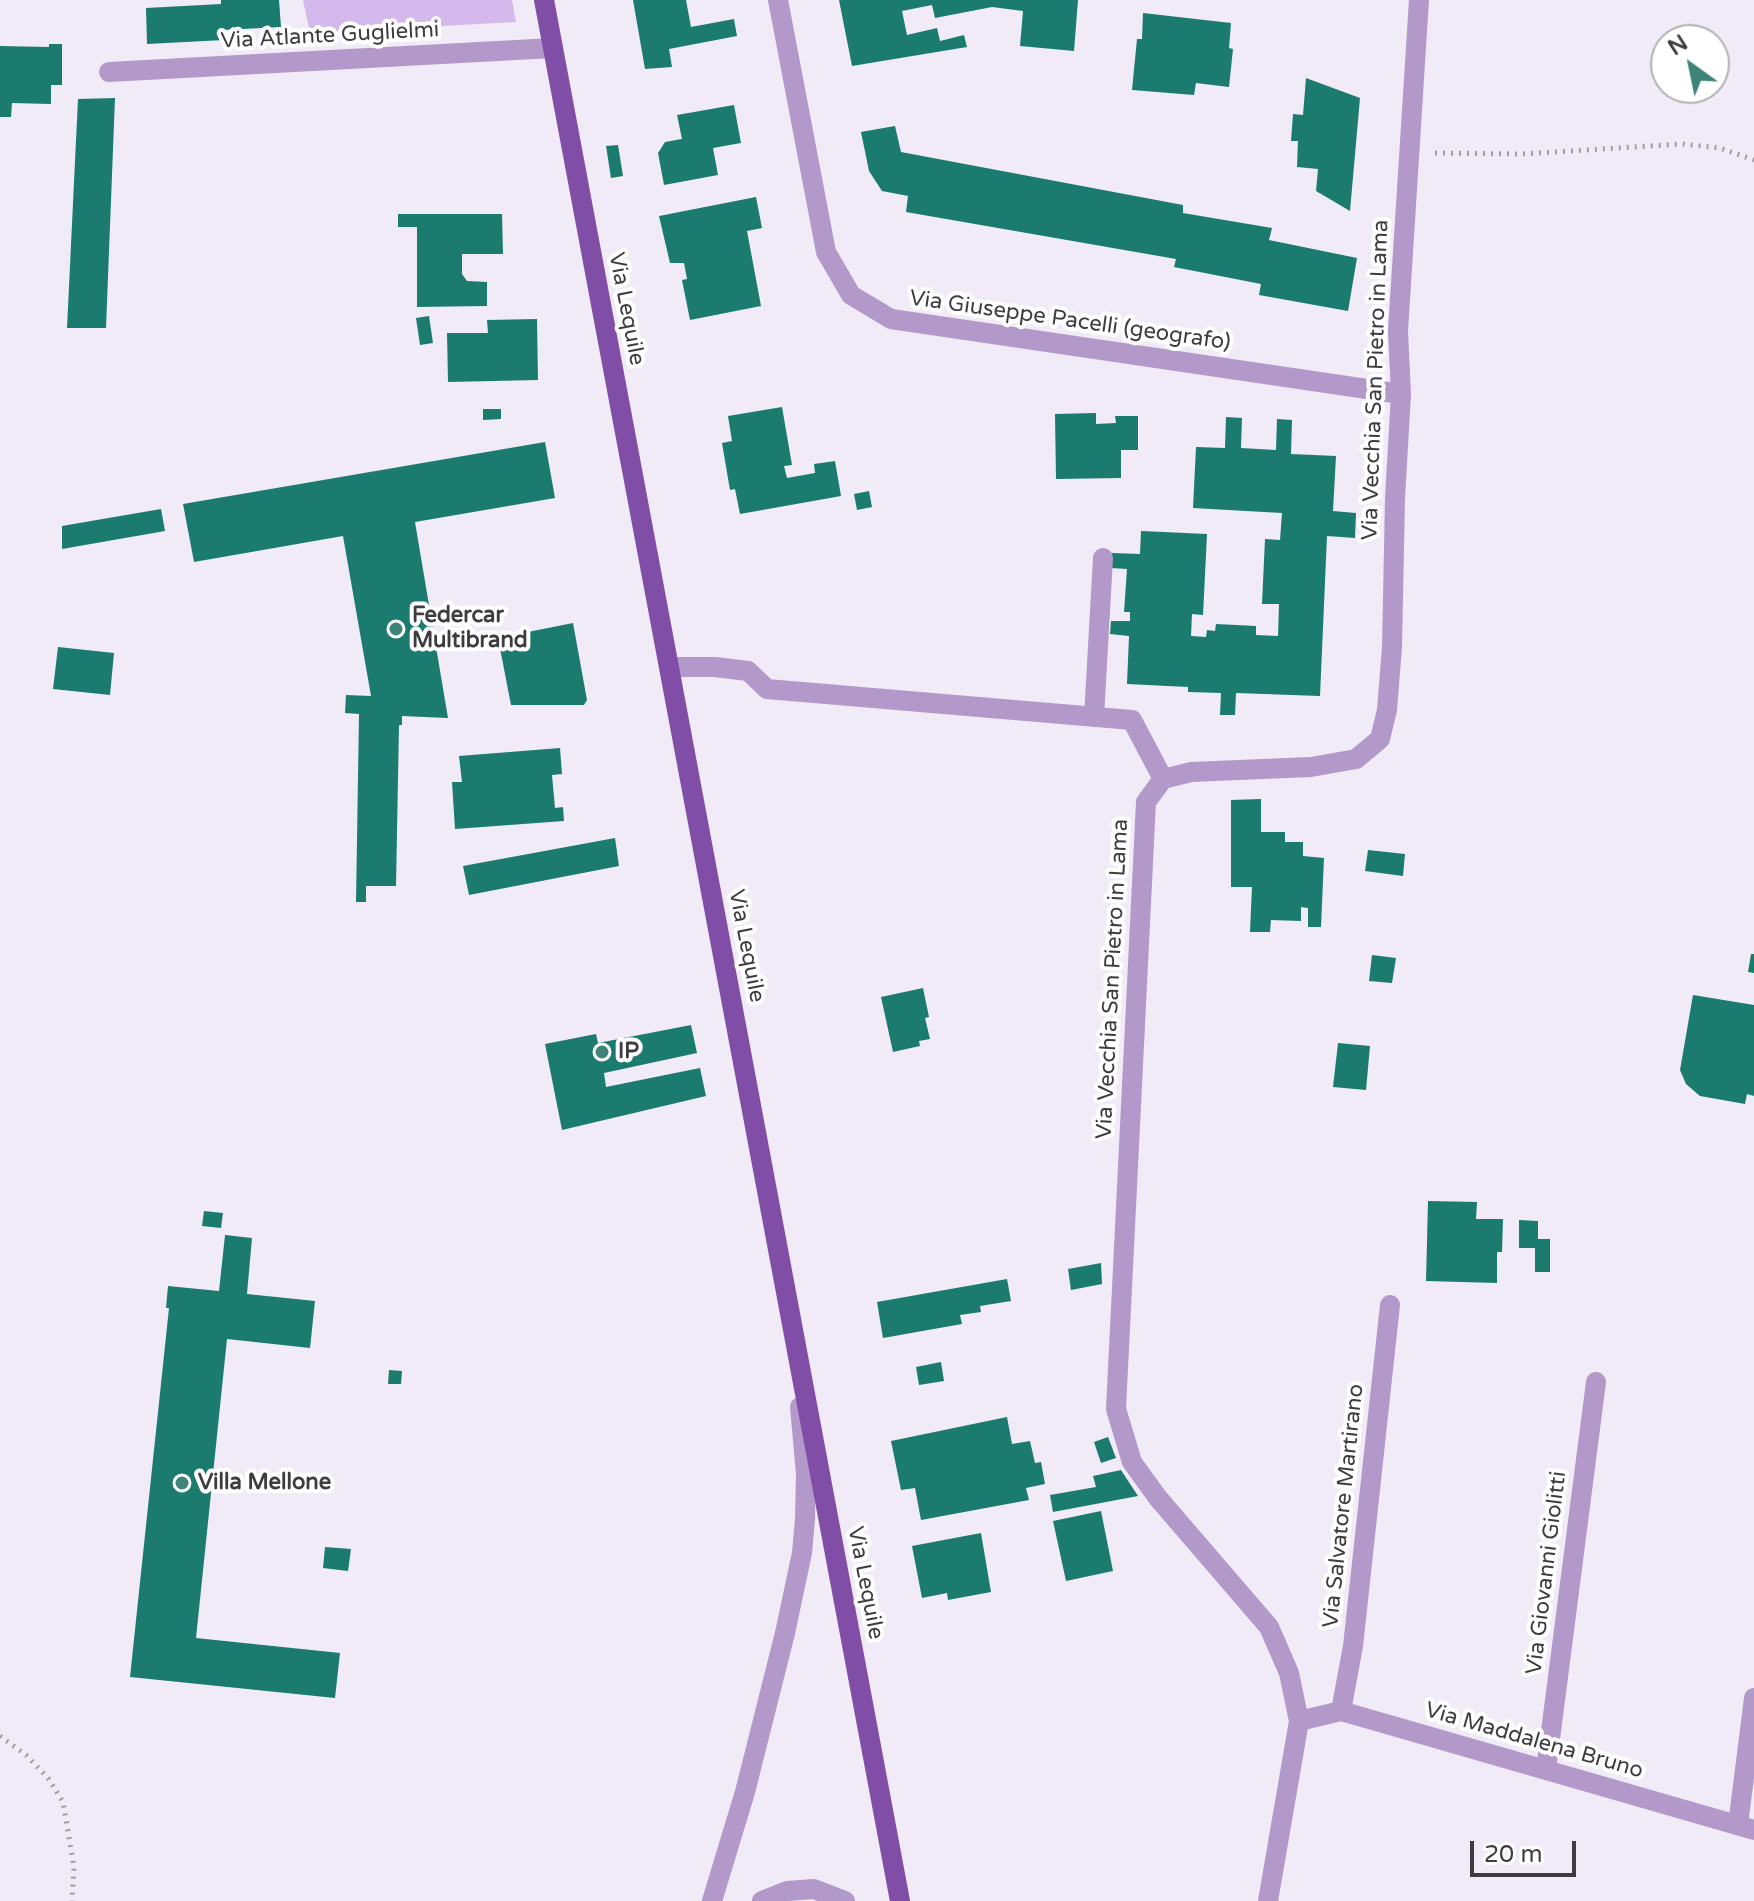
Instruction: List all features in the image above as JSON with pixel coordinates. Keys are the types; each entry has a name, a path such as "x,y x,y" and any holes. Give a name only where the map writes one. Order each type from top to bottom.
{"main road":[{"name":"Via Lequile","path":"544,0 900,1901"}],"street":[{"name":"Via Giuseppe Pacelli (geografo)","path":"778,0 826,252 851,295 891,319 1401,394"},
{"name":"Via Vecchia San Pietro in Lama","path":"1268,1901 1299,1721 1289,1673 1269,1627 1158,1498 1132,1462 1116,1409 1146,802 1163,779 1191,772 1311,767 1341,762 1356,759 1380,739 1387,710 1392,647 1401,394 1398,331 1419,0"},
{"name":"Via Atlante Guglielmi","path":"109,72 553,48"},
{"path":"1094,717 1103,558"},
{"path":"669,667 748,671 767,689 1132,720 1163,779"},
{"name":"Via Salvatore Martirano","path":"1341,1711 1353,1646 1390,1305"},
{"path":"712,1901 745,1792 802,1553 806,1473 794,1335"},
{"name":"Via Giovanni Giolitti","path":"1546,1770 1596,1382"},
{"path":"1746,1827 1754,1698"},
{"name":"Via Maddalena Bruno","path":"1299,1721 1341,1711 1746,1827"},
{"path":"762,1901 787,1891 814,1889 845,1901"}],"path":[{"path":"1410,151 1456,155 1521,154 1682,144 1720,148 1754,160"},
{"path":"0,1736 26,1755 48,1778 63,1802 74,1867 72,1901"}],"shaded area":[{"path":"303,0 512,0 516,22 310,33"}],"building":[{"path":"221,0 279,0 281,27 223,30 224,40 147,44 146,8 221,4"},
{"path":"633,0 686,0 691,27 734,19 737,36 669,49 672,67 645,69"},
{"path":"839,0 1078,0 1074,51 1020,46 1023,11 992,7 935,18 932,5 902,11 907,35 937,28 940,41 964,35 967,47 852,66"},
{"path":"1143,13 1231,23 1229,48 1233,49 1229,87 1196,83 1194,95 1132,90 1137,39 1142,39"},
{"path":"49,44 62,44 62,85 51,85 51,104 12,103 11,117 0,117 0,46 49,47"},
{"path":"1306,78 1360,98 1350,211 1316,191 1318,169 1297,167 1298,141 1291,141 1293,114 1303,115"},
{"path":"115,98 106,328 67,328 78,99"},
{"path":"734,105 741,143 713,148 718,175 664,185 658,153 665,142 682,139 677,115"},
{"path":"895,126 901,152 1183,205 1183,213 1272,228 1269,240 1357,258 1348,311 1259,295 1261,284 1174,267 1176,259 906,212 908,196 882,191 869,171 861,132"},
{"path":"618,145 623,176 611,178 606,146"},
{"path":"756,197 762,228 747,231 761,306 690,320 682,280 687,279 684,263 670,263 659,216"},
{"path":"398,214 502,214 503,254 462,254 462,274 467,281 487,282 487,306 417,307 417,227 398,227"},
{"path":"429,316 433,343 420,345 416,318"},
{"path":"537,319 538,380 448,382 447,333 488,333 487,320"},
{"path":"782,407 792,465 784,466 787,478 815,473 814,464 835,461 841,496 740,514 735,489 730,490 722,443 732,441 728,416"},
{"path":"483,409 501,409 501,419 483,420"},
{"path":"1096,413 1096,424 1116,423 1115,416 1138,416 1138,450 1121,450 1121,478 1056,479 1055,414"},
{"path":"1226,417 1242,418 1241,448 1276,450 1277,419 1292,420 1291,454 1336,456 1333,511 1356,513 1355,538 1327,536 1320,696 1236,693 1235,715 1220,715 1221,693 1188,692 1188,687 1127,684 1129,636 1110,634 1111,621 1130,621 1130,612 1124,612 1127,569 1111,568 1112,553 1140,554 1141,531 1207,534 1203,615 1192,614 1191,636 1206,637 1207,630 1215,631 1216,624 1256,626 1256,635 1278,636 1279,604 1262,604 1265,539 1280,540 1282,513 1193,508 1196,447 1225,448"},
{"name":"Federcar Multibrand","path":"545,442 555,498 415,522 448,718 402,716 402,725 399,725 396,886 366,886 366,902 356,902 359,714 345,713 346,695 371,696 343,536 194,562 183,504"},
{"path":"869,491 872,507 857,510 854,494"},
{"path":"161,509 165,531 62,549 62,526"},
{"path":"573,623 587,700 584,705 511,705 498,638"},
{"path":"58,647 114,653 110,695 53,689"},
{"path":"560,748 562,774 552,775 555,808 563,807 564,821 455,829 452,782 462,782 459,756"},
{"path":"1261,799 1261,832 1285,832 1285,842 1303,842 1303,856 1324,858 1321,927 1308,927 1308,908 1301,907 1301,921 1271,920 1270,932 1250,932 1252,887 1231,887 1231,800"},
{"path":"615,838 619,866 469,895 463,866"},
{"path":"1368,850 1405,854 1403,876 1365,871"},
{"path":"1751,954 1754,954 1754,973 1748,972"},
{"path":"1372,955 1396,958 1392,983 1369,981"},
{"path":"923,988 930,1039 919,1041 920,1046 893,1052 881,997"},
{"path":"1693,995 1754,1005 1754,1096 1747,1094 1745,1104 1700,1096 1686,1084 1680,1070"},
{"path":"691,1025 697,1053 604,1073 606,1087 700,1068 706,1096 562,1130 545,1044 596,1034 598,1043"},
{"path":"1338,1043 1370,1046 1366,1090 1333,1087"},
{"path":"1428,1201 1477,1202 1476,1219 1503,1219 1502,1252 1497,1252 1497,1283 1426,1281"},
{"path":"204,1211 223,1213 221,1228 202,1226"},
{"path":"1519,1220 1538,1221 1538,1239 1550,1239 1550,1272 1535,1272 1535,1248 1519,1248"},
{"name":"Villa Mellone","path":"225,1235 252,1238 247,1294 315,1301 310,1348 227,1339 196,1638 340,1653 335,1698 130,1677 169,1308 166,1308 168,1286 219,1291"},
{"path":"1101,1263 1102,1284 1071,1290 1068,1269"},
{"path":"1007,1279 1011,1301 980,1306 981,1312 960,1315 962,1324 883,1338 877,1302"},
{"path":"941,1362 944,1381 919,1385 916,1367"},
{"path":"389,1370 402,1371 401,1384 388,1384"},
{"path":"1007,1417 1012,1444 1030,1441 1035,1463 1041,1462 1045,1484 1026,1488 1029,1500 921,1520 915,1488 901,1490 891,1441"},
{"path":"1108,1437 1116,1458 1101,1463 1094,1442"},
{"path":"1121,1470 1138,1496 1053,1512 1050,1495 1096,1487 1093,1476"},
{"path":"1101,1511 1113,1571 1066,1581 1053,1521"},
{"path":"981,1533 991,1592 948,1600 947,1593 922,1598 912,1546"},
{"path":"325,1547 351,1549 348,1571 323,1568"}],"place":[{"name":"Federcar Multibrand","path":"396,629"},
{"name":"IP","path":"602,1052"},
{"name":"Villa Mellone","path":"182,1483"}]}
